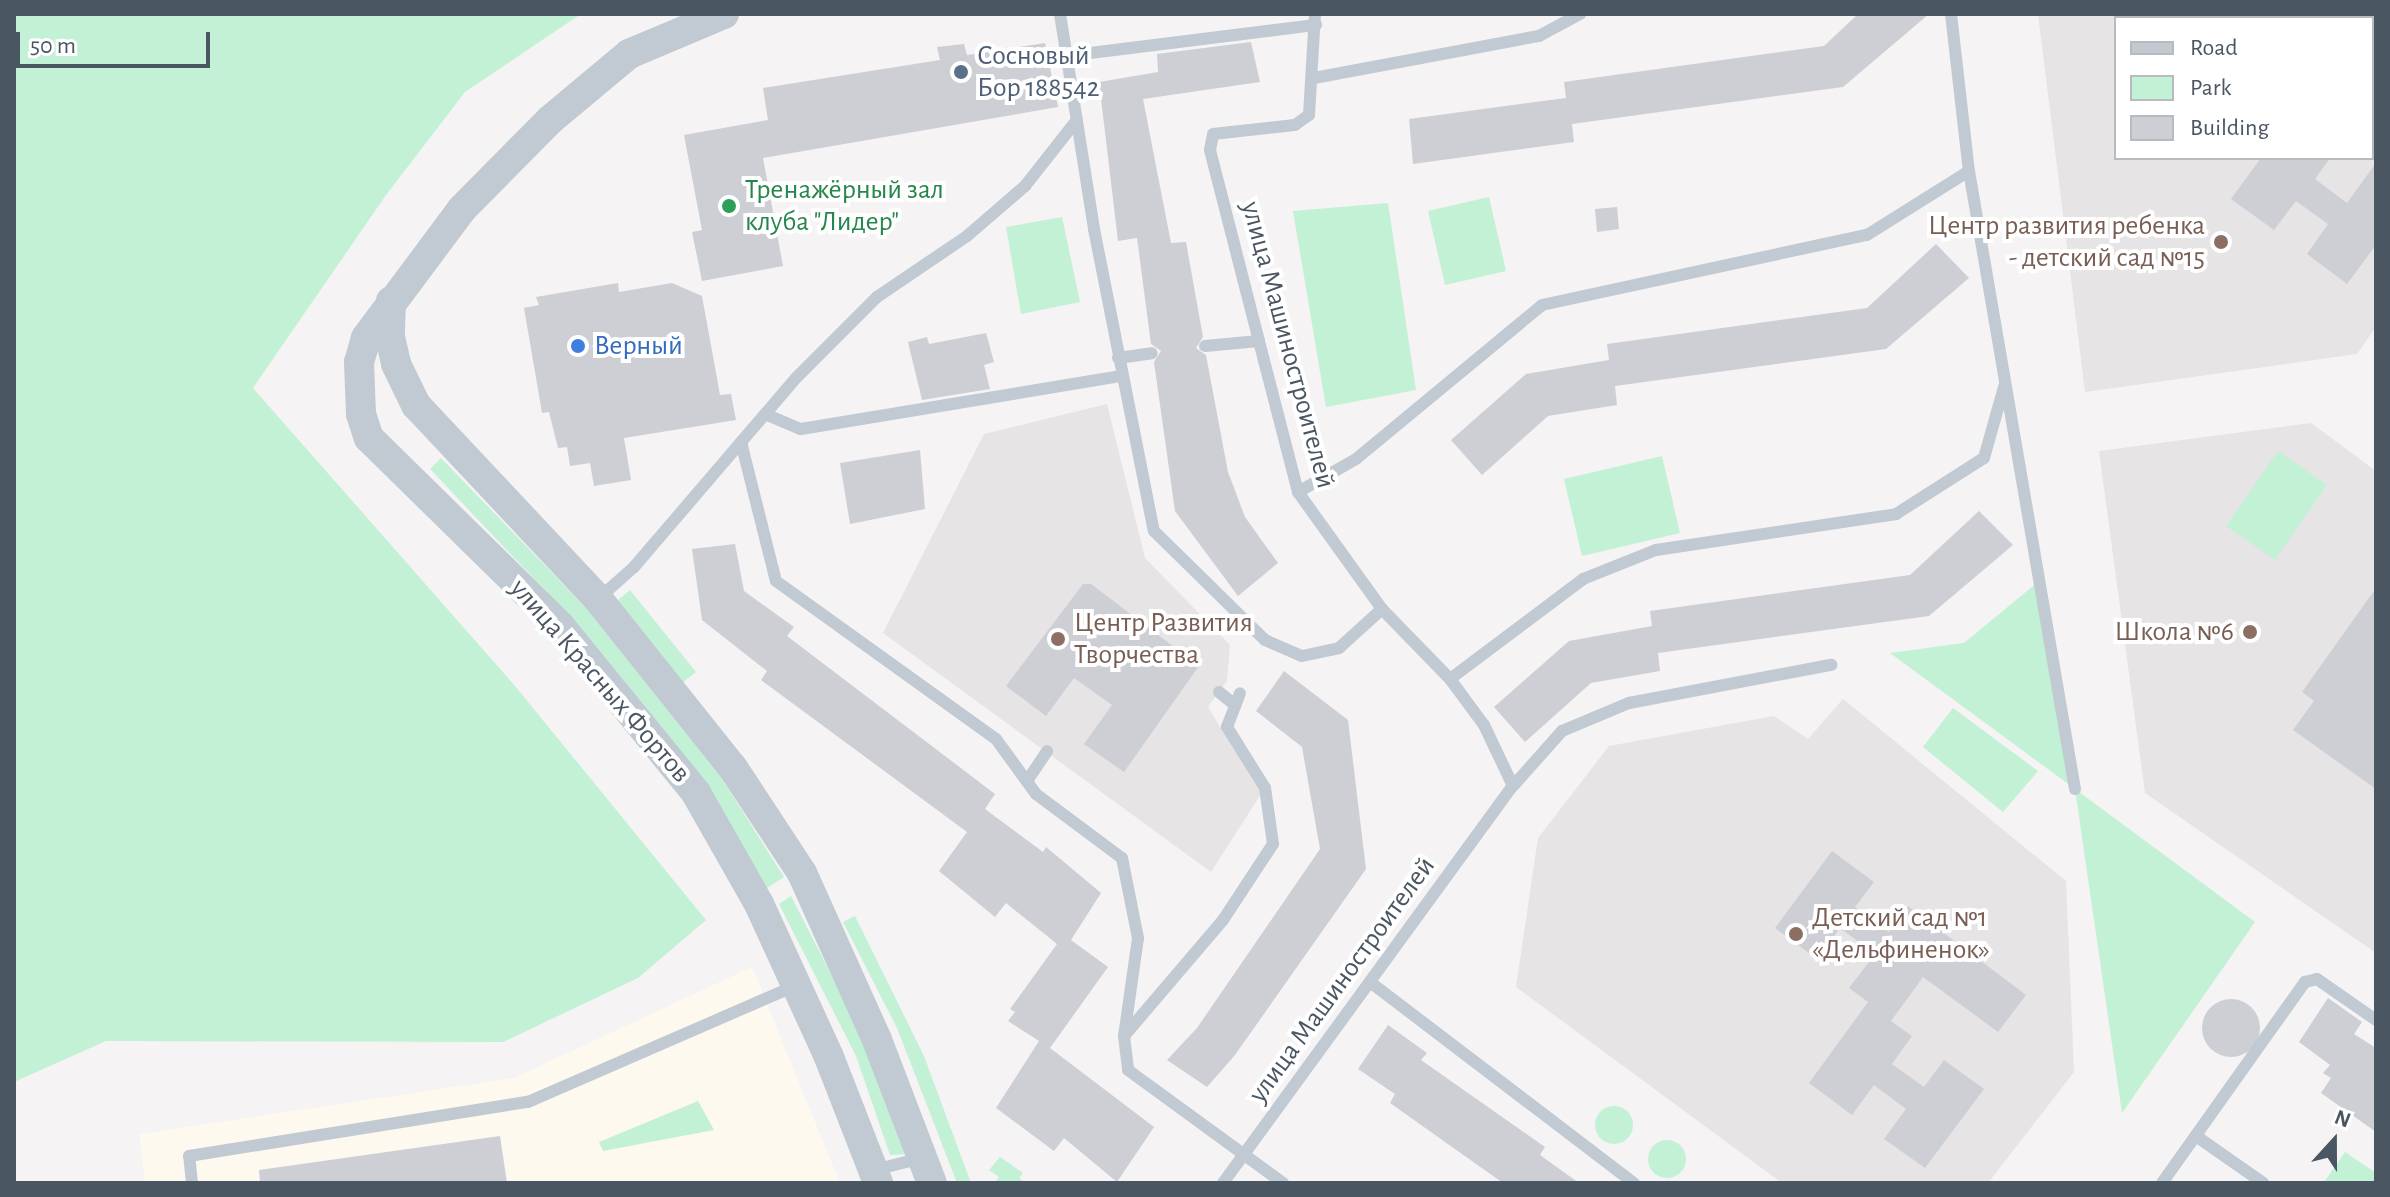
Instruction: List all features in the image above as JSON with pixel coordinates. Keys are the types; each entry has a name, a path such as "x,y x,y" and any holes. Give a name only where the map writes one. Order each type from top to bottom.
{"street":[{"name":"улица Красных Фортов","path":"724,14 629,54 550,120 462,209 366,338 359,362 361,414 369,438 560,626 629,706 696,793 797,985 876,1176"},
{"name":"улица Красных Фортов","path":"391,301 393,351 416,405 598,599 733,768 802,873 928,1170"}],"lane":[{"path":"1060,14 1118,358 1154,531 1265,640 1302,656 1339,648 1382,609"},
{"path":"1314,78 1539,36 1580,14"},
{"path":"1951,14 1969,171 2075,789"},
{"path":"1066,56 1315,20"},
{"name":"улица Машиностроителей","path":"1223,1183 1513,786 1491,734 1450,679 1382,609 1298,492 1210,150 1213,134 1295,125 1309,115 1314,78 1315,20"},
{"path":"598,599 634,567 765,414 877,297 967,236 1025,186 1077,120"},
{"path":"1298,492 1356,459 1542,305 1867,235 1969,171"},
{"path":"1205,346 1259,341"},
{"path":"1118,358 1152,353"},
{"path":"765,414 801,429 1122,376"},
{"path":"1450,679 1583,579 1656,550 1896,514 1984,458 2005,384"},
{"path":"741,442 776,581 996,739 1027,781 1122,858 1138,938 1124,1036 1128,1070 1283,1183"},
{"path":"1513,786 1562,731 1629,703 1831,665"},
{"path":"1124,1036 1223,920 1273,844 1265,788 1227,727 1237,699 1219,692"},
{"path":"1027,781 1047,751"},
{"path":"2162,1183 2305,982 2317,979 2376,1020"},
{"path":"1370,982 1634,1183"},
{"path":"192,1183 189,1156 528,1102 797,985"},
{"path":"2196,1136 2263,1183"},
{"path":"876,1176 928,1170"}],"shaded area":[{"name":"Центр развития ребенка - детский сад №15","path":"2038,14 2376,14 2376,327 2357,354 2085,392"},
{"name":"Центр Развития Творчества","path":"1107,404 1145,558 1230,645 1227,681 1208,707 1261,794 1211,872 883,633 984,434"},
{"name":"Школа №6","path":"2311,423 2376,471 2376,953 2145,793 2099,451"},
{"name":"Детский сад №1 «Дельфиненок»","path":"1843,699 2066,881 2074,1072 1988,1183 1782,1183 1516,987 1538,838 1609,746 1774,716 1808,739"},
{"path":"752,967 840,1183 145,1183 139,1134 514,1078"}],"green space":[{"path":"14,14 581,14 465,92 386,195 253,388 515,686 706,920 638,978 503,1042 106,1041 14,1082"},
{"path":"1489,197 1506,271 1445,285 1428,211"},
{"path":"1388,203 1416,390 1326,407 1293,211"},
{"path":"1062,217 1080,302 1021,314 1006,227"},
{"path":"2278,451 2327,485 2275,560 2226,526"},
{"path":"1662,456 1680,533 1582,556 1564,479"},
{"path":"441,458 588,610 719,774 784,877 767,888 705,785 573,620 430,469"},
{"path":"2039,581 2075,789 1890,653 1964,643"},
{"path":"630,590 696,672 676,688 610,607"},
{"path":"1953,708 2038,771 2003,812 1923,747"},
{"path":"2075,789 2255,922 2122,1113"},
{"path":"791,896 871,1052 910,1154 890,1155 856,1056 779,904"},
{"path":"855,916 924,1056 971,1183 957,1183 897,1028 843,922"},
{"path":"698,1101 714,1130 603,1151 599,1142"},
{"path":"1614,1106 1628,1111 1633,1125 1628,1139 1614,1144 1600,1139 1595,1125 1600,1111"},
{"path":"1667,1140 1681,1145 1686,1159 1681,1173 1667,1178 1653,1173 1648,1159 1653,1145"},
{"path":"2345,1152 2376,1173 2376,1183 2324,1182"},
{"path":"1000,1157 1023,1173 1019,1178 1025,1183 995,1183 999,1177 989,1170"}],"building":[{"path":"1858,14 1929,14 1843,87 1572,124 1574,142 1413,164 1409,119 1566,98 1564,82 1824,46"},
{"path":"1251,42 1260,82 1143,99 1171,243 1186,242 1203,337 1196,348 1206,355 1228,472 1245,517 1278,563 1238,596 1175,511 1154,362 1161,351 1151,344 1137,238 1118,241 1099,82 1158,72 1157,54"},
{"path":"1045,43 1058,107 763,158 783,266 702,281 692,232 702,230 684,135 768,120 763,88 940,60 937,47 964,44 967,55"},
{"path":"2260,160 2329,160 2315,179 2347,203 2376,163 2376,245 2347,284 2307,254 2328,224 2296,201 2274,230 2231,199"},
{"path":"1617,207 1619,229 1597,232 1595,209"},
{"path":"1936,244 1969,278 1886,349 1615,386 1617,405 1548,416 1482,475 1451,440 1526,374 1609,360 1607,344 1867,308"},
{"path":"618,283 619,292 672,283 702,296 720,395 731,394 736,420 624,438 631,480 594,486 590,463 570,466 567,447 558,448 549,412 542,413 524,308 539,305 536,297"},
{"path":"986,333 994,362 984,365 990,389 922,400 908,342 927,337 929,344"},
{"path":"920,450 925,509 850,524 840,463"},
{"path":"1979,511 2013,545 1929,616 1658,653 1660,671 1591,683 1525,742 1494,707 1569,641 1652,626 1650,611 1910,575"},
{"path":"735,544 744,591 794,627 787,636 995,794 985,809 1043,852 1046,847 1101,893 1071,940 1108,967 1050,1048 1154,1127 1117,1182 1064,1138 1054,1151 996,1108 1039,1041 1008,1021 1015,1012 1010,1009 1057,944 1006,903 995,917 939,871 967,832 761,680 767,671 702,620 692,549"},
{"path":"1083,584 1091,584 1199,666 1124,772 1084,744 1112,705 1074,678 1046,716 1006,686"},
{"path":"2376,588 2376,789 2293,730 2314,701 2302,692"},
{"path":"1284,671 1348,720 1366,869 1235,1055 1207,1087 1167,1060 1197,1028 1320,849 1302,747 1256,711"},
{"path":"1832,851 1874,882 1855,907 1889,932 1908,906 2026,995 1998,1032 1923,977 1891,1021 1912,1036 1892,1064 1924,1087 1944,1060 1984,1089 1925,1168 1884,1139 1906,1109 1874,1085 1852,1115 1809,1083 1868,1002 1849,988 1875,954 1840,928 1817,959 1775,928"},
{"path":"2328,998 2362,1022 2354,1034 2376,1048 2376,1132 2321,1093 2331,1078 2323,1073 2330,1065 2299,1042"},
{"path":"2231,999 2251,1008 2260,1028 2251,1048 2231,1057 2211,1048 2202,1028 2211,1008"},
{"path":"1388,1025 1427,1053 1421,1060 1545,1147 1540,1155 1579,1183 1503,1183 1390,1103 1395,1094 1358,1069"},
{"path":"500,1136 507,1183 260,1183 259,1170"}],"place":[{"name":"Сосновый Бор 188542","path":"961,72"},
{"name":"Тренажёрный зал клуба \"Лидер\"","path":"729,206"},
{"name":"Центр развития ребенка - детский сад №15","path":"2221,242"},
{"name":"Верный","path":"578,346"},
{"name":"Школа №6","path":"2250,632"},
{"name":"Центр Развития Творчества","path":"1058,639"},
{"name":"Детский сад №1 «Дельфиненок»","path":"1796,934"}]}
